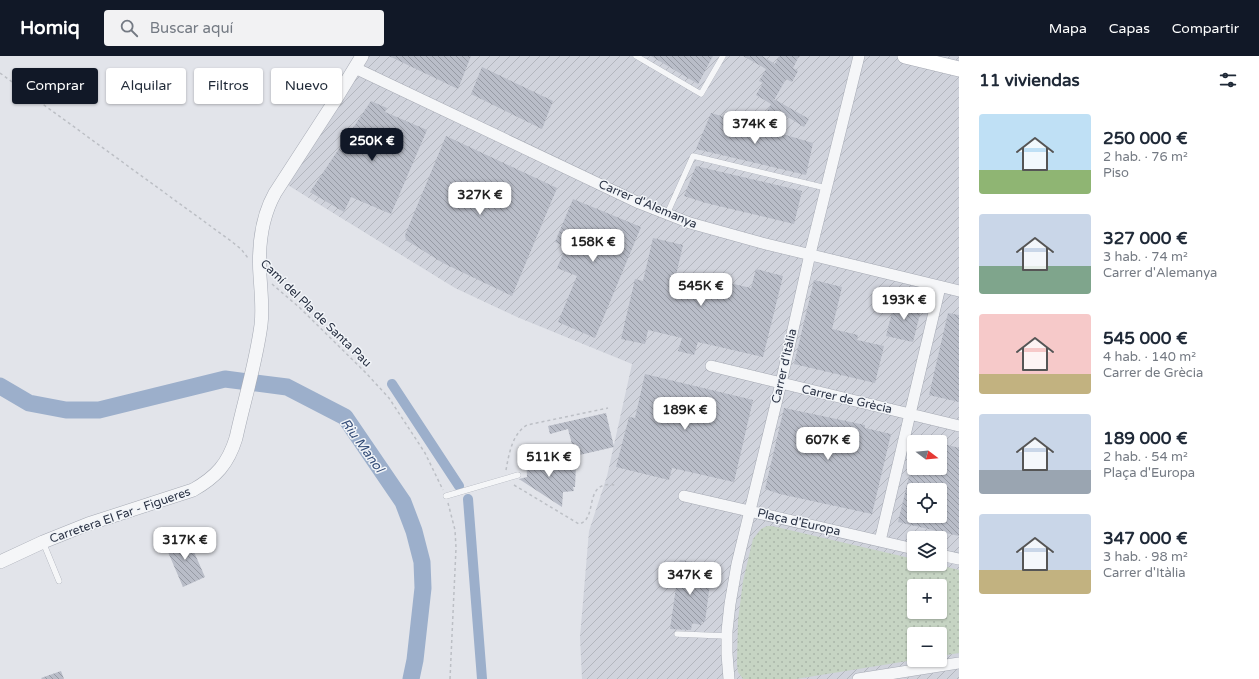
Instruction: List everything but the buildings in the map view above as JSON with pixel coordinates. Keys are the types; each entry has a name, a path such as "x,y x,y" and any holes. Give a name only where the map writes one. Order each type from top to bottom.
{"main road":[{"path":"905,56 959,69"}],"street":[{"name":"Carretera El Far - Figueres","path":"0,562 43,542 88,524 176,496 204,484 223,466 232,452 237,435 258,345 262,312 260,274 262,229 269,203 362,56"},
{"name":"Carrer d'Itàlia","path":"728,679 727,636 731,593 739,554 781,383 810,254 859,56"},
{"name":"Carrer d'Alemanya","path":"355,68 667,214 716,231 959,291"},
{"path":"880,541 940,287"},
{"name":"Carrer de Grècia","path":"711,366 959,426"},
{"name":"Plaça d'Europa","path":"684,496 907,547"},
{"path":"947,556 959,559"},
{"path":"858,679 873,678 959,663"}],"lane":[{"path":"636,56 701,94 723,56"},
{"path":"667,214 693,156 826,188"},
{"path":"446,496 518,475"},
{"path":"43,542 58,581"},
{"path":"677,634 727,636"}],"path":[{"name":"Camí del Pla de Santa Pau","path":"0,73 231,241 241,249 248,259"},
{"name":"Camí del Pla de Santa Pau","path":"260,274 300,308 366,373 389,398 426,452 446,496 452,515 456,548 450,679"},
{"path":"608,408 527,425 522,428 515,437 504,479 579,524 587,518 593,497 598,488 606,484 615,485"}],"shaded area":[{"path":"356,56 959,56 959,679 582,679 580,637 589,531 607,476 632,364 517,317 455,288 278,179 326,104 342,104 342,78"}],"green space":[{"path":"767,526 772,526 907,557 907,571 947,571 947,567 959,570 959,653 947,655 947,627 907,627 907,661 796,679 743,679 738,672 737,664 738,620 743,581 753,539 761,529"}],"waterway":[{"name":"Riu Manol","path":"0,386 29,403 66,410 99,410 225,379 287,387 345,417 403,502 414,531 422,562 423,588 415,660 411,679"},
{"path":"392,384 459,486"},
{"path":"468,499 482,679"}]}
